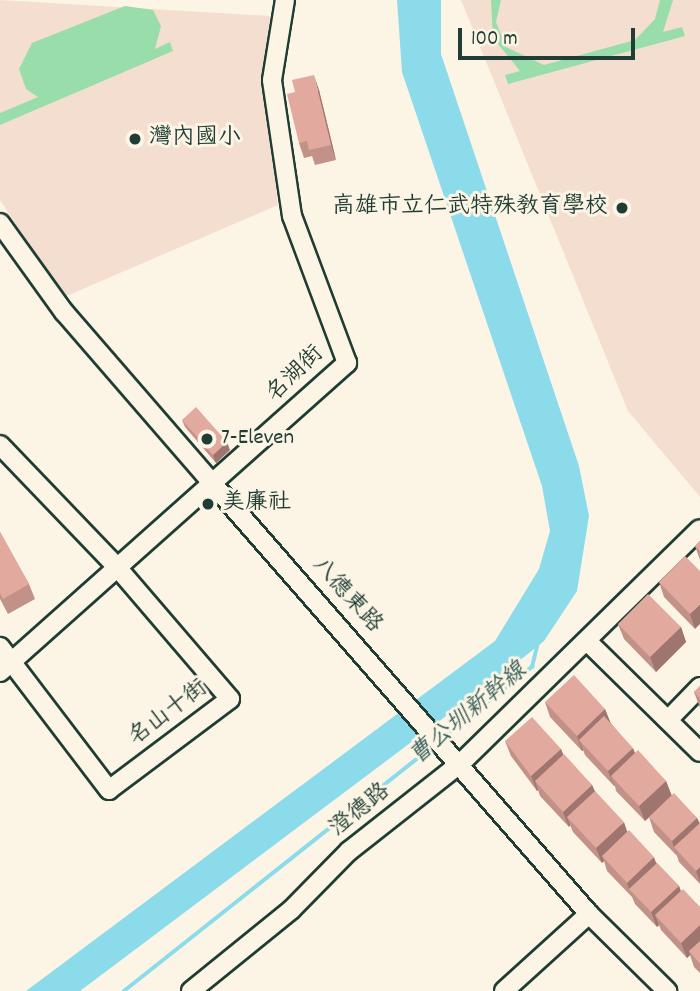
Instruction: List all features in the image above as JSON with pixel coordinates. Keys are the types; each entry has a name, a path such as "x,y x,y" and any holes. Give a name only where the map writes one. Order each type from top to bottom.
{"street":[{"name":"名湖街","path":"5,668 116,566 347,363 292,216 272,80 285,0"},
{"name":"八德東路","path":"0,223 64,312 212,483 461,763 589,914 667,991"},
{"name":"名山十街","path":"0,445 116,566 230,699 109,790 5,668 0,647"},
{"name":"澄德路","path":"200,987 291,910 349,851 461,763 700,529"},
{"path":"587,641 700,752"},
{"path":"668,720 700,687"},
{"path":"504,991 589,914"}],"shaded area":[{"name":"灣內國小","path":"0,0 270,16 264,79 278,205 64,297 0,200"},
{"name":"高雄市立仁武特殊教育學校","path":"461,0 700,0 700,497 628,411"}],"green space":[{"path":"491,0 501,0 496,22 506,47 544,65 635,40 655,19 660,0 673,0 663,32 682,27 685,36 508,84 505,75 520,71 493,38"},
{"path":"125,6 153,10 161,26 155,49 170,42 173,51 0,125 0,113 38,97 26,89 19,69 32,43"}],"water":[{"path":"397,0 441,0 441,54 579,466 589,516 577,591 544,641 80,991 26,991 495,641 539,569 550,531 542,486 402,72"}],"building":[{"path":"314,75 331,145 309,150 307,141 299,143 287,94 295,92 292,80"},
{"name":"7-Eleven","path":"196,407 227,442 213,455 182,420"},
{"path":"0,532 29,584 3,599 0,593"},
{"path":"685,556 700,571 700,604 690,614 659,582"},
{"path":"648,594 681,627 650,657 618,624"},
{"path":"574,675 605,709 577,736 545,702"},
{"path":"700,686 700,698 694,692"},
{"path":"604,716 633,748 608,771 579,740"},
{"path":"532,717 561,749 531,776 505,741"},
{"path":"638,750 666,781 639,806 611,776"},
{"path":"564,754 592,785 563,812 535,781"},
{"path":"595,791 624,822 596,848 567,817"},
{"path":"674,793 697,818 672,841 649,817"},
{"path":"700,823 700,867 696,871 674,847"},
{"path":"629,830 654,857 627,883 602,856"},
{"path":"657,863 679,886 651,912 629,889"},
{"path":"683,889 700,907 700,925 681,943 655,915"},
{"path":"700,941 700,964 689,951"}],"waterway":[{"name":"曹公圳新幹線","path":"442,738 532,667 538,643"},
{"name":"曹公圳新幹線","path":"124,991 434,745"}],"place":[{"name":"灣內國小","path":"135,139"},
{"name":"高雄市立仁武特殊教育學校","path":"622,208"},
{"name":"7-Eleven","path":"207,439"},
{"name":"美廉社","path":"208,504"}]}
